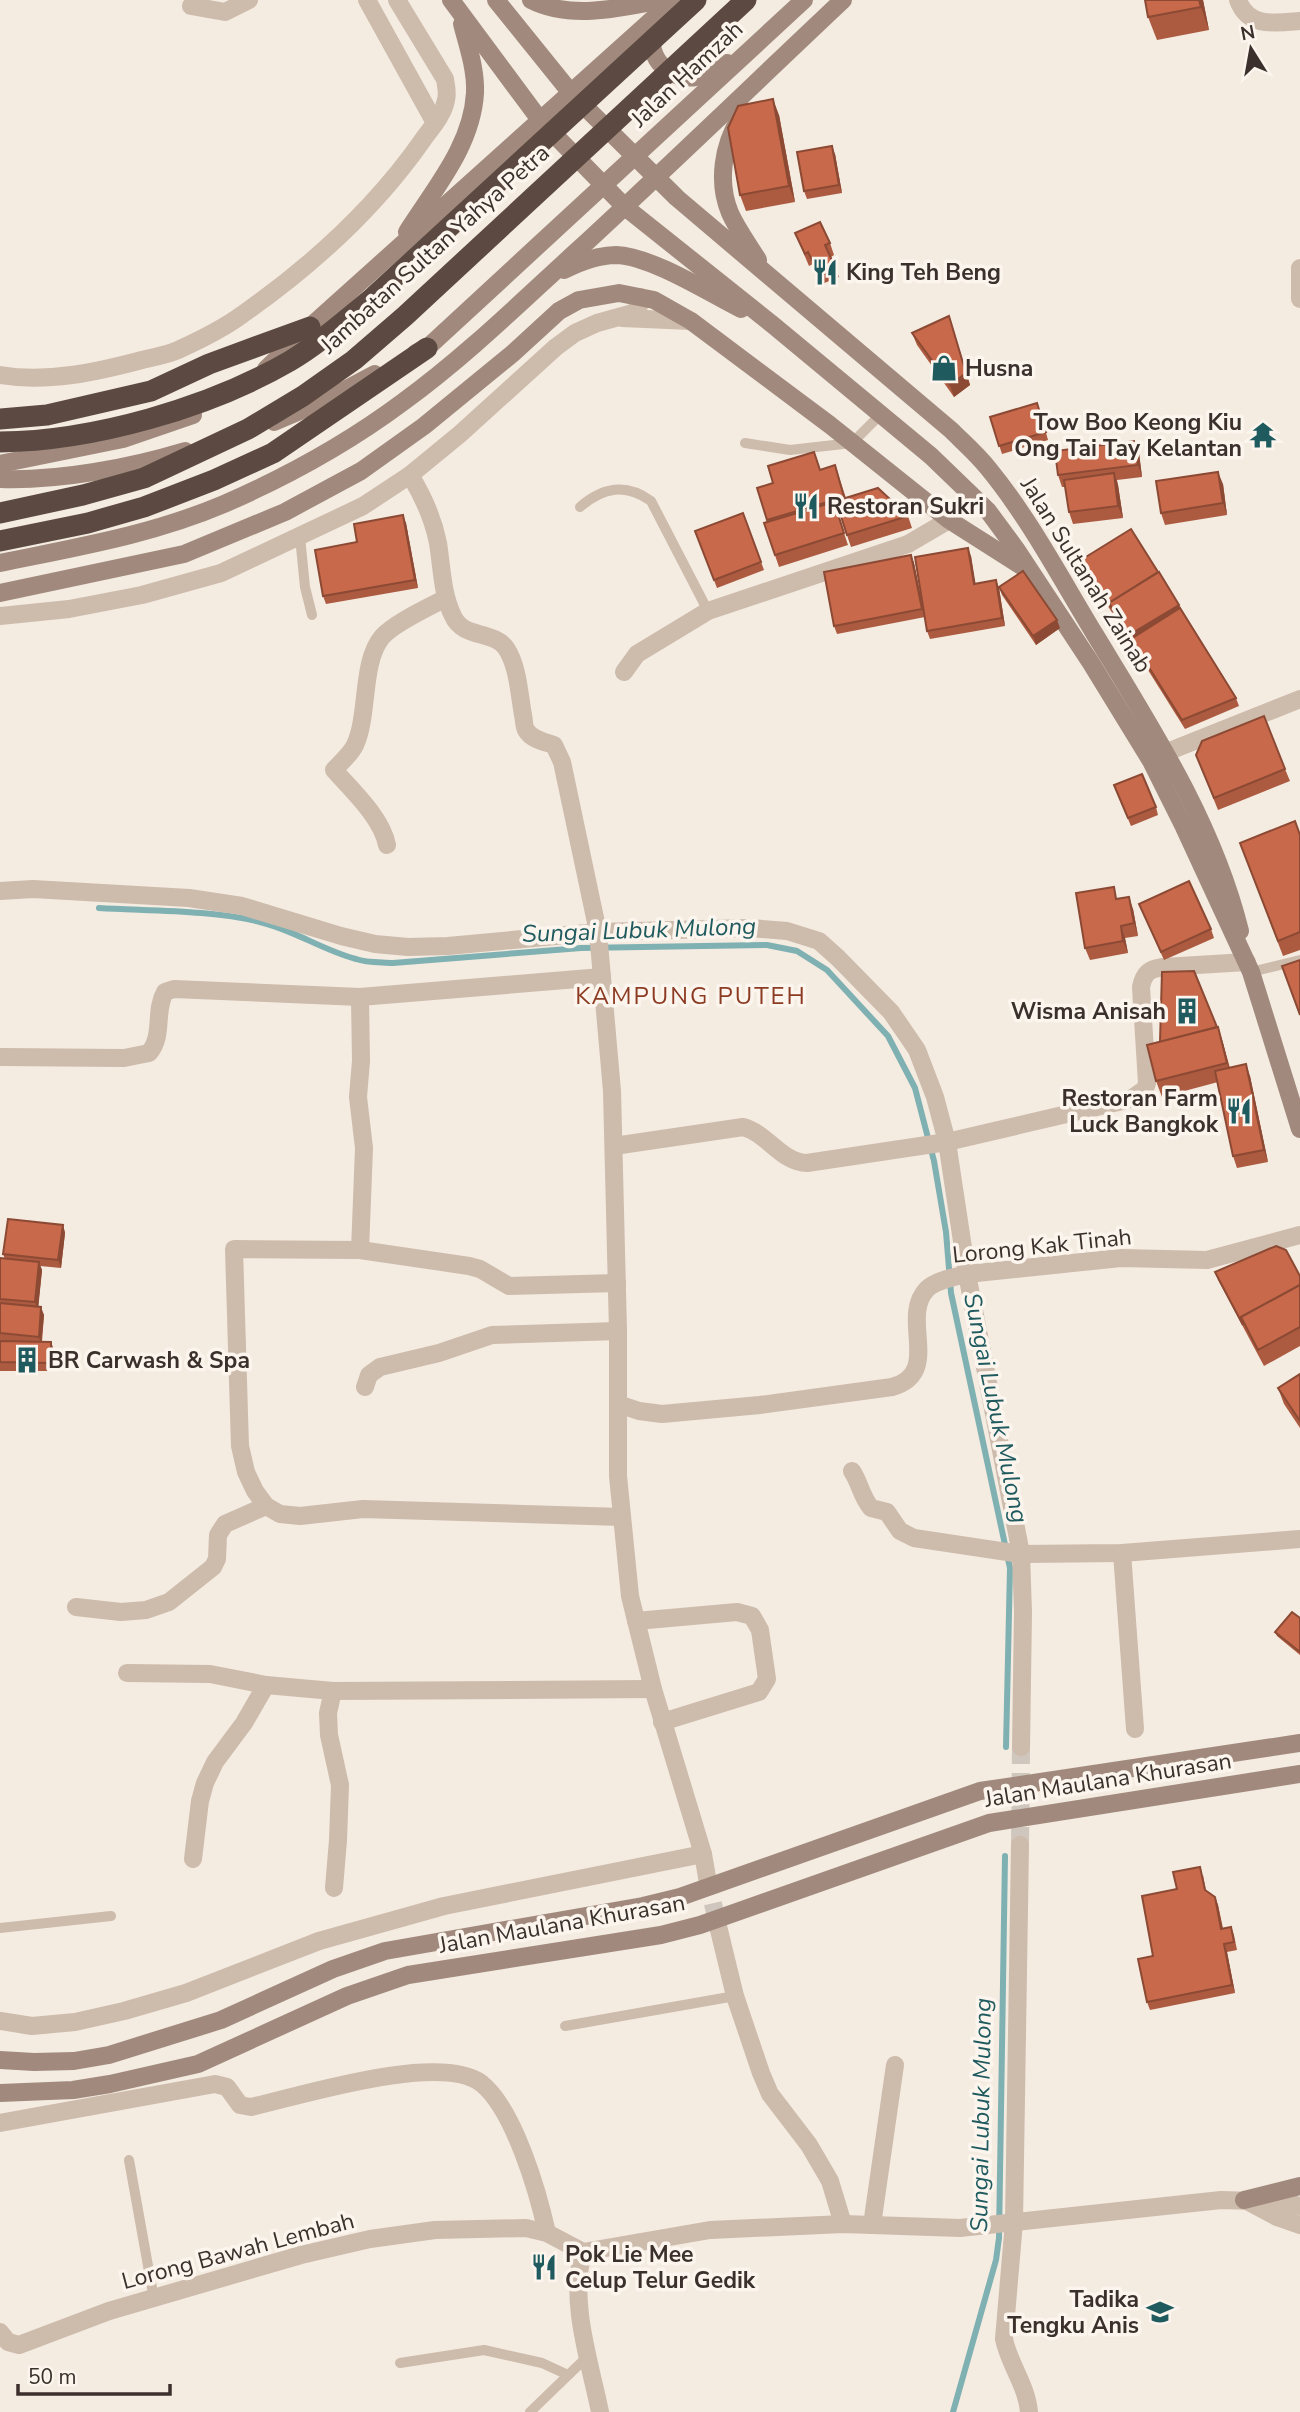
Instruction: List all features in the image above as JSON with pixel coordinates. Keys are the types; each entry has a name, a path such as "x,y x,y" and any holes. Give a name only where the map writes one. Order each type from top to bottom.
{"highway":[{"name":"Jambatan Sultan Yahya Petra","path":"0,442 82,434 158,416 229,390 290,361 370,300 696,0"},
{"name":"Jambatan Sultan Yahya Petra","path":"0,513 83,495 144,478 248,429 303,396 354,360 405,316 746,0"},
{"path":"0,419 47,415 151,391 209,364 310,327"},
{"path":"0,541 88,523 133,510 214,480 273,453 427,348"}],"main road":[{"name":"Jalan Sultanah Zainab","path":"496,0 571,93 655,177 951,430 987,466 1018,507 1167,752 1202,824 1231,895 1249,967 1300,1129"},
{"path":"531,0 568,10 607,9 661,0"},
{"path":"0,464 123,439 200,412 230,397 256,379 310,327 675,0"},
{"path":"675,0 658,22 652,36 653,52 664,69 674,75 697,77 746,53"},
{"name":"Jalan Hamzah","path":"0,479 22,480 126,467 257,430 326,400 427,348 804,0"},
{"path":"0,563 98,545 166,526 223,504 284,475 341,443 402,403 464,354 625,207 843,0"},
{"name":"Jalan Sultanah Zainab","path":"455,7 540,120 625,207 881,414 931,456 979,502 1032,573 1150,761 1249,967"},
{"path":"396,250 464,142 472,116 475,91 472,61 455,7"},
{"path":"768,276 730,213 724,195 724,159 736,123 751,99 795,45"},
{"path":"546,279 591,258 615,255 636,259 773,325"},
{"path":"0,593 184,554 285,512 361,471 424,426 512,354 559,311 579,300 619,293 654,300 691,321 949,520 1032,573"},
{"name":"Jalan Maulana Khurasan","path":"0,2060 74,2061 109,2055 221,2020 333,1969 384,1951 643,1906 680,1897 981,1791 1299,1743"},
{"name":"Jalan Maulana Khurasan","path":"0,2093 73,2090 187,2067 224,2053 346,1996 408,1975 661,1935 700,1925 989,1823 1300,1774"},
{"path":"1244,2200 1300,2186"}],"street":[{"path":"191,6 225,12 249,0"},
{"path":"367,0 435,123"},
{"path":"0,375 49,377 104,369 175,351 210,335 242,315 294,275 348,226 400,172 435,123 446,101 445,79 397,0"},
{"path":"1242,7 1257,21 1300,21"},
{"path":"1300,268 1300,299"},
{"path":"0,616 69,609 142,595 221,573 363,506 410,475 460,434 565,340 597,323 633,313 639,306 640,297"},
{"path":"622,318 691,321"},
{"path":"410,475 429,513 437,541 446,598 454,620 468,632 488,636 504,645 513,662 526,730 537,740 554,745 562,762 599,936 614,1146 618,1476 630,1596 662,1722 707,1877"},
{"path":"624,672 637,654 708,611 908,544 949,520"},
{"path":"387,845 385,833 379,823 334,770 354,748 362,727 374,648 384,635 446,598"},
{"path":"1167,752 1300,699"},
{"path":"0,891 46,890 190,898 243,906 375,944 408,947 750,929 788,931 819,941 891,1012 916,1050 935,1097 947,1142 967,1274 1020,1553 1023,1612 1021,1747"},
{"path":"614,1146 743,1127 754,1131 791,1159 801,1163 947,1142 1138,1096 1147,1083 1141,987 1143,976 1150,969 1163,967 1249,967"},
{"path":"0,1057 124,1058 149,1053 156,1045 160,1001 165,992 174,989 360,997 602,978"},
{"path":"360,997 361,1061 358,1097 364,1148 360,1250"},
{"name":"Lorong Kak Tinah","path":"618,1404 639,1411 662,1414 760,1405 904,1384 912,1377 919,1353 919,1300 928,1287 944,1280 967,1274 1121,1258 1207,1260 1300,1235"},
{"path":"617,1283 509,1286 480,1269 469,1266 360,1250 234,1249 237,1420 240,1446 246,1472 266,1506 280,1514 300,1516 363,1509 622,1517"},
{"path":"365,1387 369,1375 380,1367 439,1353 492,1335 618,1331"},
{"path":"852,1471 871,1508 887,1512 904,1534 914,1538 993,1550 1020,1553 1122,1553 1300,1539"},
{"path":"76,1606 121,1612 146,1609 169,1602 213,1567 218,1559 218,1535 225,1524 266,1506"},
{"path":"1122,1553 1135,1729"},
{"path":"636,1621 737,1612 752,1616 760,1630 767,1679 759,1692 662,1722"},
{"path":"127,1673 210,1674 266,1685 333,1691 653,1689"},
{"path":"193,1859 200,1801 205,1783 215,1762 244,1723 266,1685"},
{"path":"333,1691 328,1713 329,1735 340,1785 334,1888"},
{"path":"1020,1844 1011,2223 1004,2339 1007,2354 1024,2390 1029,2412"},
{"path":"0,2021 32,2026 75,2022 124,2011 186,1993 319,1941 444,1906 702,1854"},
{"path":"718,1926 735,1996 770,2094 816,2157 830,2181 843,2224"},
{"path":"872,2225 895,2065"},
{"path":"0,2123 215,2084 227,2087 240,2105 251,2107 404,2073 460,2074 480,2083 500,2105 538,2194 547,2233"},
{"path":"600,2412 579,2307 578,2269 583,2252 710,2230 843,2224 940,2229 1221,2200 1286,2202 1300,2206"},
{"path":"1244,2200 1277,2217 1300,2224"},
{"name":"Lorong Bawah Lembah","path":"4,2337 19,2346 109,2311 301,2255 370,2239 435,2230 526,2228 547,2233 583,2252"}],"lane":[{"path":"745,443 790,450 852,443 881,414"},
{"path":"580,507 591,498 624,489 638,492 651,501 708,611"},
{"path":"300,537 305,587 312,615"},
{"path":"1249,967 1300,960"},
{"path":"0,1928 111,1916"},
{"path":"565,2026 735,1996"},
{"path":"129,2160 154,2299"},
{"path":"400,2363 484,2350 542,2363 568,2375"},
{"path":"530,2412 589,2356"}],"building":[{"path":"1145,0 1199,0 1201,7 1148,17"},
{"path":"773,99 789,186 740,195 728,128 738,106"},
{"path":"832,146 839,185 804,191 797,152"},
{"path":"820,222 830,243 825,245 834,265 818,272 795,233"},
{"path":"949,316 966,373 950,385 912,333"},
{"path":"1037,403 1046,432 999,446 990,417"},
{"path":"1134,441 1138,465 1058,475 1055,451"},
{"path":"814,452 820,470 835,465 844,497 767,520 757,488 773,483 768,466"},
{"path":"1218,472 1223,503 1161,513 1156,481"},
{"path":"1114,473 1118,506 1069,512 1064,480"},
{"path":"878,488 908,516 847,535 836,501"},
{"path":"834,502 844,533 775,555 764,523"},
{"path":"743,513 761,562 714,580 695,531"},
{"path":"403,515 415,580 323,596 315,550 357,542 354,524"},
{"path":"1131,529 1158,572 1109,603 1110,607 1081,560"},
{"path":"968,548 974,584 996,580 1002,618 927,631 915,557"},
{"path":"911,555 922,609 834,626 824,572"},
{"path":"1023,571 1057,620 1033,636 999,587"},
{"path":"1159,572 1179,605 1129,635 1109,603"},
{"path":"1180,608 1236,698 1182,720 1131,639"},
{"path":"1264,716 1285,769 1214,798 1196,755 1202,741"},
{"path":"1142,774 1156,807 1128,818 1114,785"},
{"path":"1295,821 1300,835 1300,932 1278,941 1240,843"},
{"path":"1189,881 1211,929 1161,952 1139,904"},
{"path":"1114,887 1116,899 1129,897 1134,923 1121,926 1123,941 1085,948 1076,893"},
{"path":"1300,960 1300,1015 1282,966"},
{"name":"Wisma Anisah","path":"1194,971 1217,1027 1160,1042 1162,972"},
{"path":"1218,1027 1227,1063 1156,1081 1147,1045"},
{"path":"1246,1064 1264,1150 1233,1156 1215,1071"},
{"path":"8,1219 63,1225 58,1260 3,1254"},
{"path":"1276,1246 1286,1250 1300,1276 1300,1285 1241,1317 1243,1325 1215,1272"},
{"path":"0,1258 39,1262 35,1302 0,1299"},
{"path":"1300,1285 1300,1327 1258,1350 1241,1317"},
{"path":"0,1303 41,1307 39,1337 0,1333"},
{"path":"0,1341 51,1342 51,1363 0,1362"},
{"path":"1300,1374 1300,1421 1278,1388"},
{"path":"1292,1612 1300,1618 1300,1652 1275,1632"},
{"path":"1200,1867 1205,1890 1215,1897 1221,1929 1231,1927 1234,1942 1224,1944 1232,1985 1147,2002 1138,1959 1153,1956 1142,1896 1177,1889 1173,1872"}],"waterway":[{"name":"Sungai Lubuk Mulong","path":"99,908 202,913 242,918 285,930 344,955 369,962 393,963 581,948 767,945 797,951 827,970 888,1036 915,1088 934,1161 946,1232 951,1293 1010,1568 1006,1747"},
{"name":"Sungai Lubuk Mulong","path":"953,2412 996,2260 999,2238 1005,1856"}],"tunnel":[{"path":"1020,1845 1021,1747"},
{"path":"707,1877 718,1926"}],"place":[{"name":"King Teh Beng","path":"825,272"},
{"name":"Husna","path":"944,368"},
{"name":"Tow Boo Keong Kiu Ong Tai Tay Kelantan","path":"1263,435"},
{"name":"Restoran Sukri","path":"806,506"},
{"name":"Wisma Anisah","path":"1187,1011"},
{"name":"Restoran Farm Luck Bangkok","path":"1239,1111"},
{"name":"BR Carwash & Spa","path":"27,1360"},
{"name":"Pok Lie Mee Celup Telur Gedik","path":"544,2267"},
{"name":"Tadika Tengku Anis","path":"1160,2312"}],"district":[{"name":"KAMPUNG PUTEH","path":"691,996"}]}
